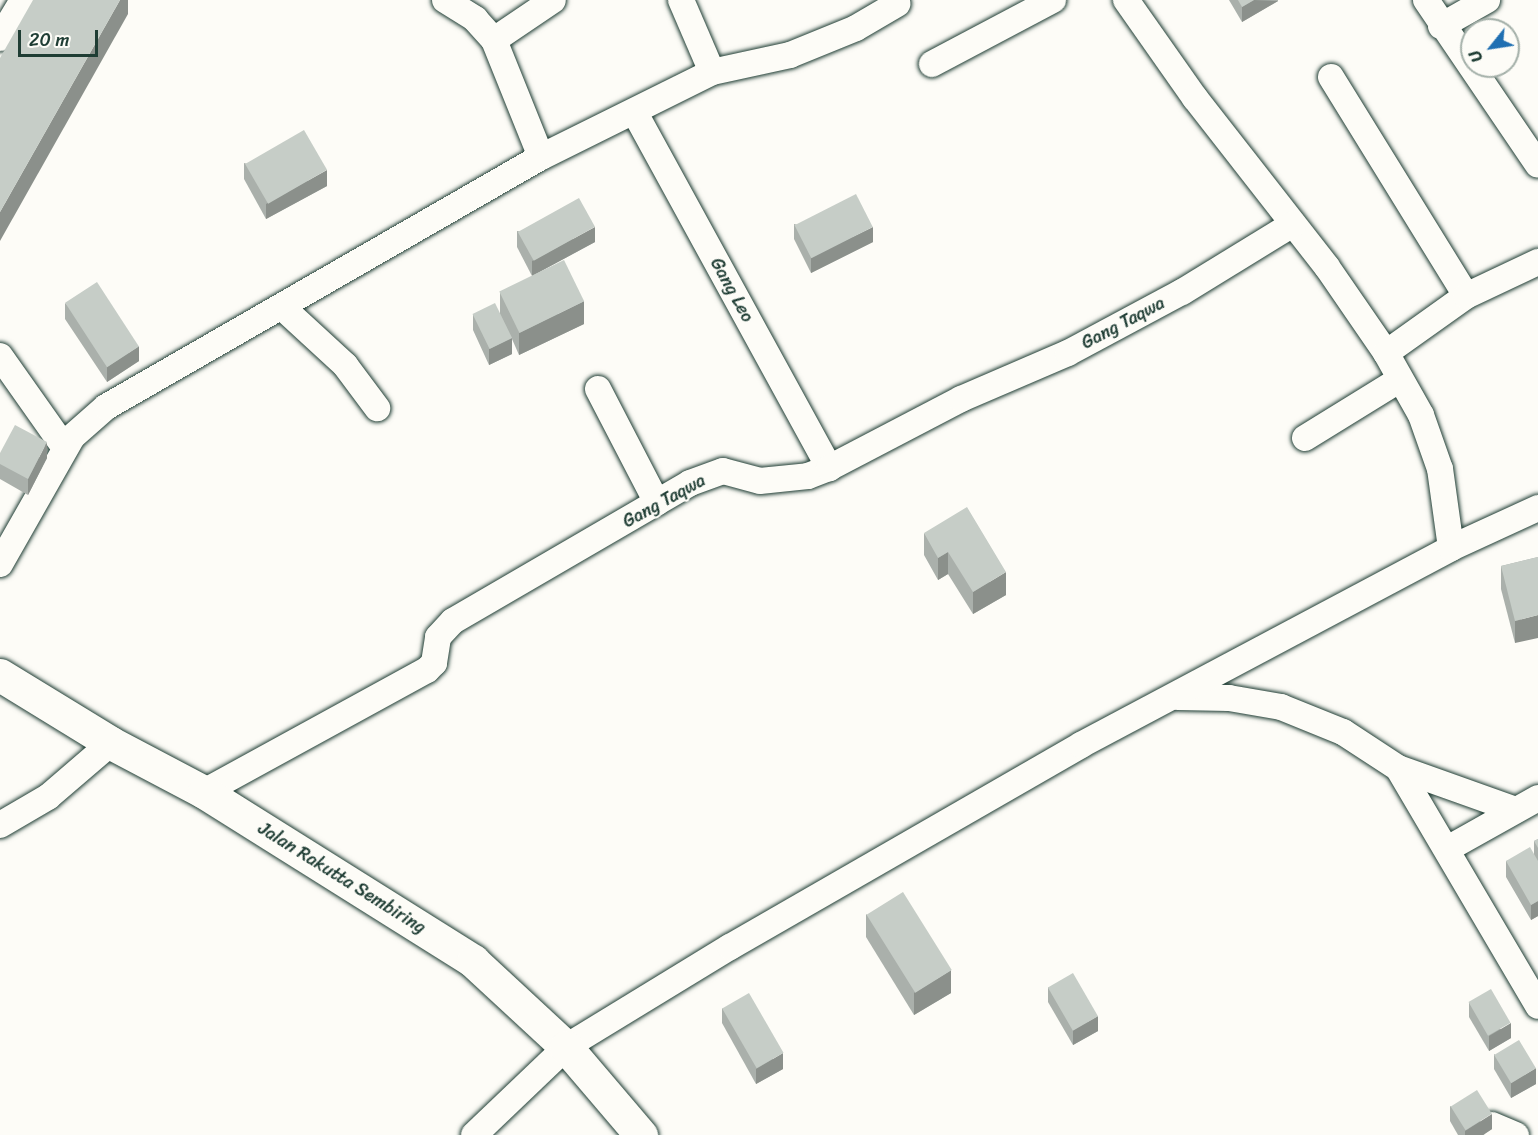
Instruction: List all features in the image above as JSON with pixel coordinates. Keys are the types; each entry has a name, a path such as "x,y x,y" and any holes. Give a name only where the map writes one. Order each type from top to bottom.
{"main road":[{"name":"Jalan Rakutta Sembiring","path":"0,675 111,743 204,792 473,961 567,1047 641,1135"}],"street":[{"path":"0,38 23,0"},
{"path":"445,0 475,19 494,40 541,157"},
{"path":"494,40 553,0"},
{"path":"681,0 712,72"},
{"path":"932,64 1053,0"},
{"path":"1126,0 1386,353 1399,380 1421,415 1440,469 1451,548"},
{"path":"1426,0 1440,26 1538,165"},
{"path":"1440,26 1487,0"},
{"path":"0,564 72,437 106,407 541,157 712,72 790,55 856,28 897,4"},
{"path":"1331,77 1466,296"},
{"name":"Gang Leo","path":"635,112 829,468"},
{"name":"Gang Taqwa","path":"204,792 427,670 434,663 438,637 453,621 690,483 723,471 760,481 808,476 829,468 961,399 1068,353 1182,292 1293,224"},
{"path":"1386,353 1466,296 1538,262"},
{"path":"282,307 345,365 377,408"},
{"path":"0,356 65,448"},
{"path":"1305,438 1399,380"},
{"path":"598,389 657,503"},
{"path":"474,1135 567,1047 1031,773 1451,548 1538,508"},
{"path":"1175,697 1229,698 1281,707 1342,732 1398,768 1527,804"},
{"path":"0,825 48,797 111,743"},
{"path":"1398,768 1449,848 1538,1006"},
{"path":"1449,848 1527,804"},
{"path":"1492,1125 1516,1135"}],"building":[{"path":"33,0 120,0 0,212 0,58"},
{"path":"1238,0 1254,0 1242,7"},
{"path":"304,130 327,170 268,204 245,164"},
{"path":"856,194 873,227 811,258 795,225"},
{"path":"579,198 595,227 534,261 518,232"},
{"path":"564,260 584,301 519,333 499,292"},
{"path":"97,282 139,347 107,367 65,303"},
{"path":"495,303 512,338 490,349 473,314"},
{"path":"15,425 47,442 28,479 0,464 0,453"},
{"path":"967,507 1006,572 973,592 948,552 938,558 924,533"},
{"path":"1538,557 1538,615 1515,621 1501,566"},
{"path":"1530,847 1538,861 1538,901 1531,905 1506,861"},
{"path":"903,892 952,970 915,993 867,915"},
{"path":"1073,973 1098,1016 1073,1031 1048,988"},
{"path":"1491,989 1510,1023 1488,1036 1468,1002"},
{"path":"749,993 784,1053 757,1068 722,1008"},
{"path":"1519,1040 1536,1068 1511,1083 1494,1055"},
{"path":"1477,1090 1492,1114 1466,1130 1451,1106"}]}
